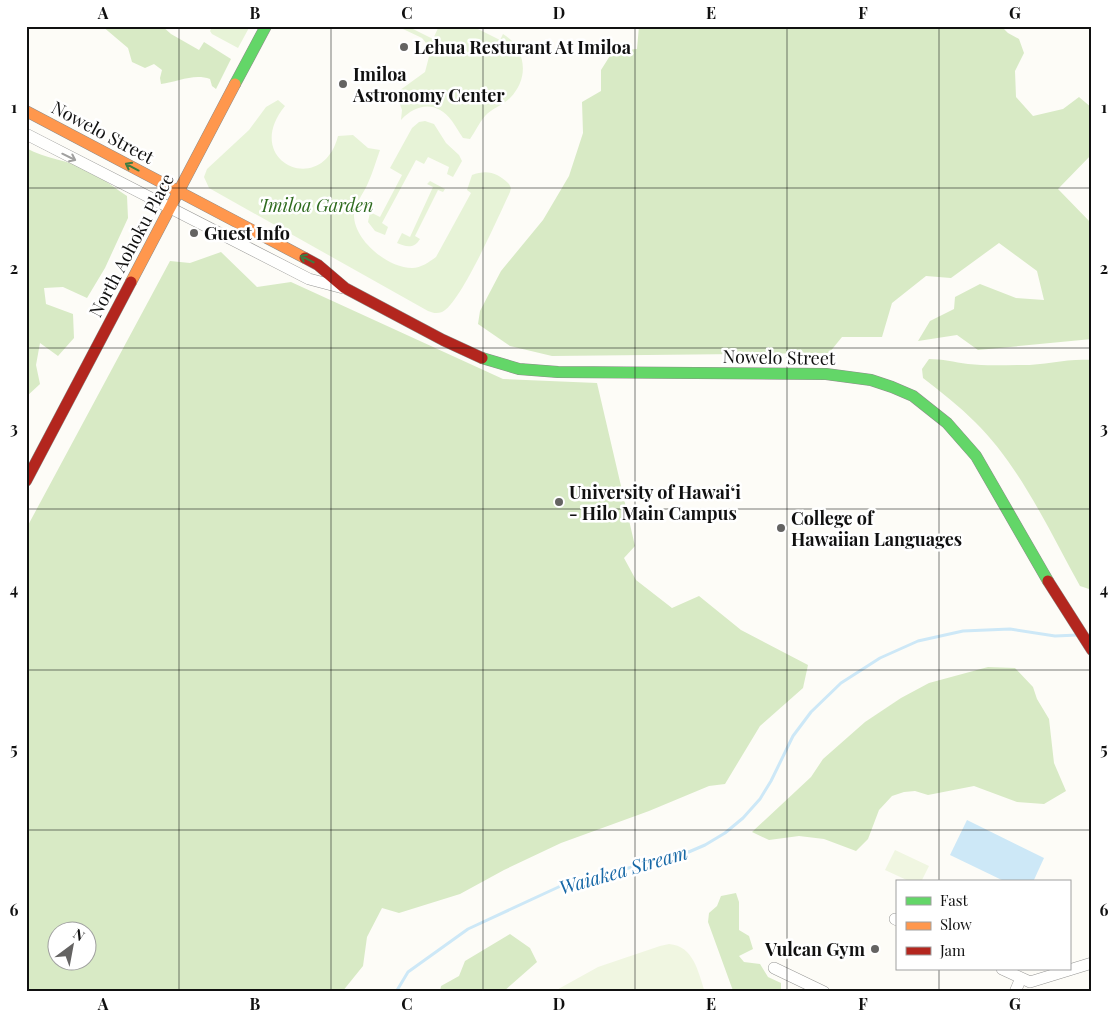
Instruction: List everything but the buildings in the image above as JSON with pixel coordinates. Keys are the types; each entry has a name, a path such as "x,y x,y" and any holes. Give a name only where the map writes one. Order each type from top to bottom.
{"street":[{"name":"North Aohoku Place","path":"26,481 266,26"},
{"name":"Nowelo Street","path":"26,110 318,265 345,288 443,340 480,357 519,369 611,373 826,374 871,380 913,396 947,423 976,456 1038,566 1092,650"},
{"name":"Nowelo Street","path":"26,134 310,279 345,288"},
{"path":"1070,970 1092,963"},
{"path":"774,968 824,992"},
{"path":"1004,970 1030,982 1069,970"},
{"path":"1015,992 1021,978"}],"green space":[{"path":"102,26 162,26 171,34 199,50 204,42 231,59 216,89 212,86 210,79 204,77 192,77 161,84 162,70 154,64 145,68 132,62 128,48"},
{"path":"215,26 250,26 238,48 212,34 210,31"},
{"path":"400,26 407,26 433,39 439,26 472,26 500,40 503,34 517,47 521,55 523,73 521,82 510,98 485,116 470,139 463,138 452,121 440,110 433,107 414,110 401,120 402,110 396,93 425,72 431,49 422,38"},
{"path":"639,26 1001,26 1008,33 1019,39 1024,53 1015,71 1016,97 1033,116 1063,109 1079,97 1092,108 1092,154 1058,189 1092,224 1092,339 978,350 957,335 918,341 930,321 954,309 955,297 980,284 1016,298 1044,300 1037,271 999,243 951,278 926,276 892,303 882,337 842,337 829,353 552,356 510,346 478,324 480,311 501,271 543,220 569,176 583,133 582,102 601,91 601,70 613,51 637,49"},
{"name":"'Imiloa Garden","path":"278,100 285,106 274,126 272,143 278,156 289,165 302,169 317,166 329,155 338,136 353,135 368,148 380,150 370,179 356,206 354,214 355,224 366,243 374,251 383,258 403,267 419,267 436,257 471,193 467,190 472,175 483,172 492,173 501,177 509,184 510,192 479,257 450,306 438,313 428,311 209,188 204,177 207,169 249,130 266,107"},
{"path":"425,121 434,124 446,143 459,155 462,161 453,177 447,174 449,167 428,157 424,164 416,160 382,223 388,227 385,235 375,231 368,222 370,212 380,217 402,175 390,168 412,128 419,122"},
{"path":"26,148 41,155 80,167 103,179 127,196 128,218 105,268 87,298 63,287 44,288 46,304 73,314 74,338 58,356 40,343 36,365 40,384 26,397"},
{"path":"430,181 445,189 443,192 438,190 415,236 420,239 412,246 397,243 402,233 410,237 433,187 427,184"},
{"path":"221,252 257,287 291,282 503,379 597,383 635,546 624,558 636,580 672,608 699,596 741,630 808,665 803,688 760,726 725,784 709,786 649,811 561,843 504,870 460,894 399,913 382,908 367,937 363,966 342,992 26,992 26,529 170,261 190,263"},
{"path":"929,359 974,365 1031,365 1092,360 1092,590 1080,586 1033,500 991,439 963,410 923,378 922,369"},
{"path":"988,667 1015,668 1033,687 1037,699 1049,719 1054,763 1066,791 1044,804 1017,802 974,786 928,795 915,791 904,792 892,796 879,810 868,839 856,851 824,839 799,836 769,840 752,832 811,777 823,759 865,722 901,698 929,683"},
{"path":"895,850 929,866 922,880 907,880 885,870"},
{"path":"736,893 739,902 739,930 749,936 753,949 739,956 744,962 760,964 768,977 781,983 781,992 734,992 732,988 708,922 709,913 717,906 721,896"},
{"path":"510,934 530,948 537,962 503,992 440,992 441,986 459,976 465,961"},
{"path":"669,944 677,946 690,955 705,992 553,992 598,967"}],"water":[{"path":"967,820 1044,858 1034,880 1002,880 950,855"}],"waterway":[{"name":"Waiakea Stream","path":"396,992 408,972 468,929 565,884 684,854 705,845 725,833 743,818 760,799 793,736 811,712 841,683 880,658 918,641 963,631 1010,629 1055,636 1078,635"}],"traffic: fast":[{"path":"235,84 266,26"},
{"path":"482,358 519,369 558,372 826,374 871,380 892,387 913,396 947,423 976,456 1048,581"}],"traffic: slow":[{"path":"131,282 235,84"},
{"path":"26,111 305,258"}],"traffic: jam":[{"path":"305,258 318,265 345,288 443,340 482,358"},
{"path":"26,481 131,282"},
{"path":"1048,581 1092,650"}],"place":[{"name":"Lehua Resturant At Imiloa","path":"404,47"},
{"name":"Imiloa Astronomy Center","path":"343,84"},
{"name":"Guest Info","path":"194,233"},
{"name":"University of Hawaiʻi - Hilo Main Campus","path":"559,502"},
{"name":"College of Hawaiian Languages","path":"781,528"},
{"name":"Vulcan Gym","path":"875,949"}]}
